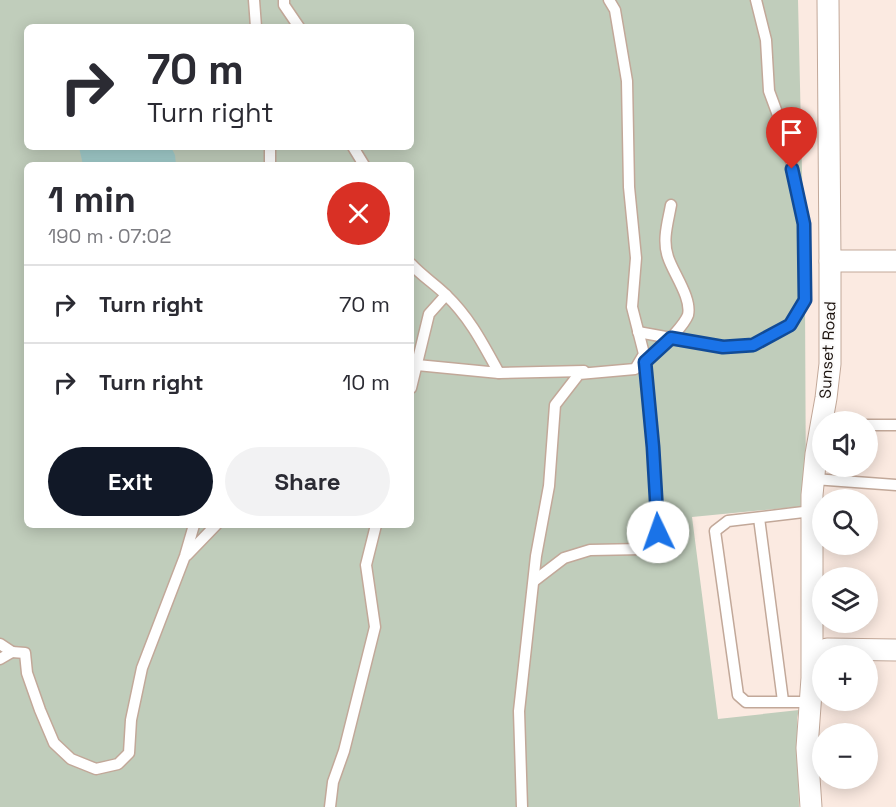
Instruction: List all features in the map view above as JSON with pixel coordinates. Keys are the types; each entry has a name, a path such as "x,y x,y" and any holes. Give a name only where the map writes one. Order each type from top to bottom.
{"street":[{"name":"Sunset Road","path":"824,411 830,364 828,0"},
{"path":"830,261 896,261"},
{"name":"Sunset Road","path":"813,489 814,479"},
{"name":"Sunset Road","path":"811,807 807,748 812,678 812,555"},
{"path":"878,650 896,650"}],"lane":[{"path":"254,0 256,24"},
{"path":"284,0 284,5 297,24"},
{"path":"609,0 615,10 627,81 629,187 636,258 632,307 644,354 635,369"},
{"path":"638,332 723,347 753,345 790,325 805,300 804,224 786,137 769,91 766,40 756,0"},
{"path":"522,807 519,711 536,556 549,486 555,405 579,374 635,369 671,338 684,322 688,314 687,302 667,256 665,237 671,205"},
{"path":"414,267 446,295 472,325 499,373"},
{"path":"446,295 429,314 414,366 499,373 635,369"},
{"path":"534,581 564,558 590,550 643,549 658,532 645,362"},
{"path":"878,425 896,425"},
{"path":"814,479 896,485"},
{"path":"810,702 746,702 738,695 716,531 728,521 812,511"},
{"path":"759,518 783,702"},
{"path":"0,644 12,652 25,653 27,673 54,742 71,759 96,769 118,764 129,753 131,720 142,668 185,556 193,528"},
{"path":"185,556 213,528"},
{"path":"330,807 333,782 349,730 375,627 366,565 375,528"},
{"path":"0,659 12,652"}],"green space":[{"path":"0,0 798,0 805,300 806,506 692,517 718,719 799,710 797,718 799,807 0,807"}],"water":[{"path":"80,150 172,150 176,162 82,162"}],"route":[{"path":"658,532 645,362 671,338 723,347 753,345 790,325 805,300 804,224 792,169"}]}
